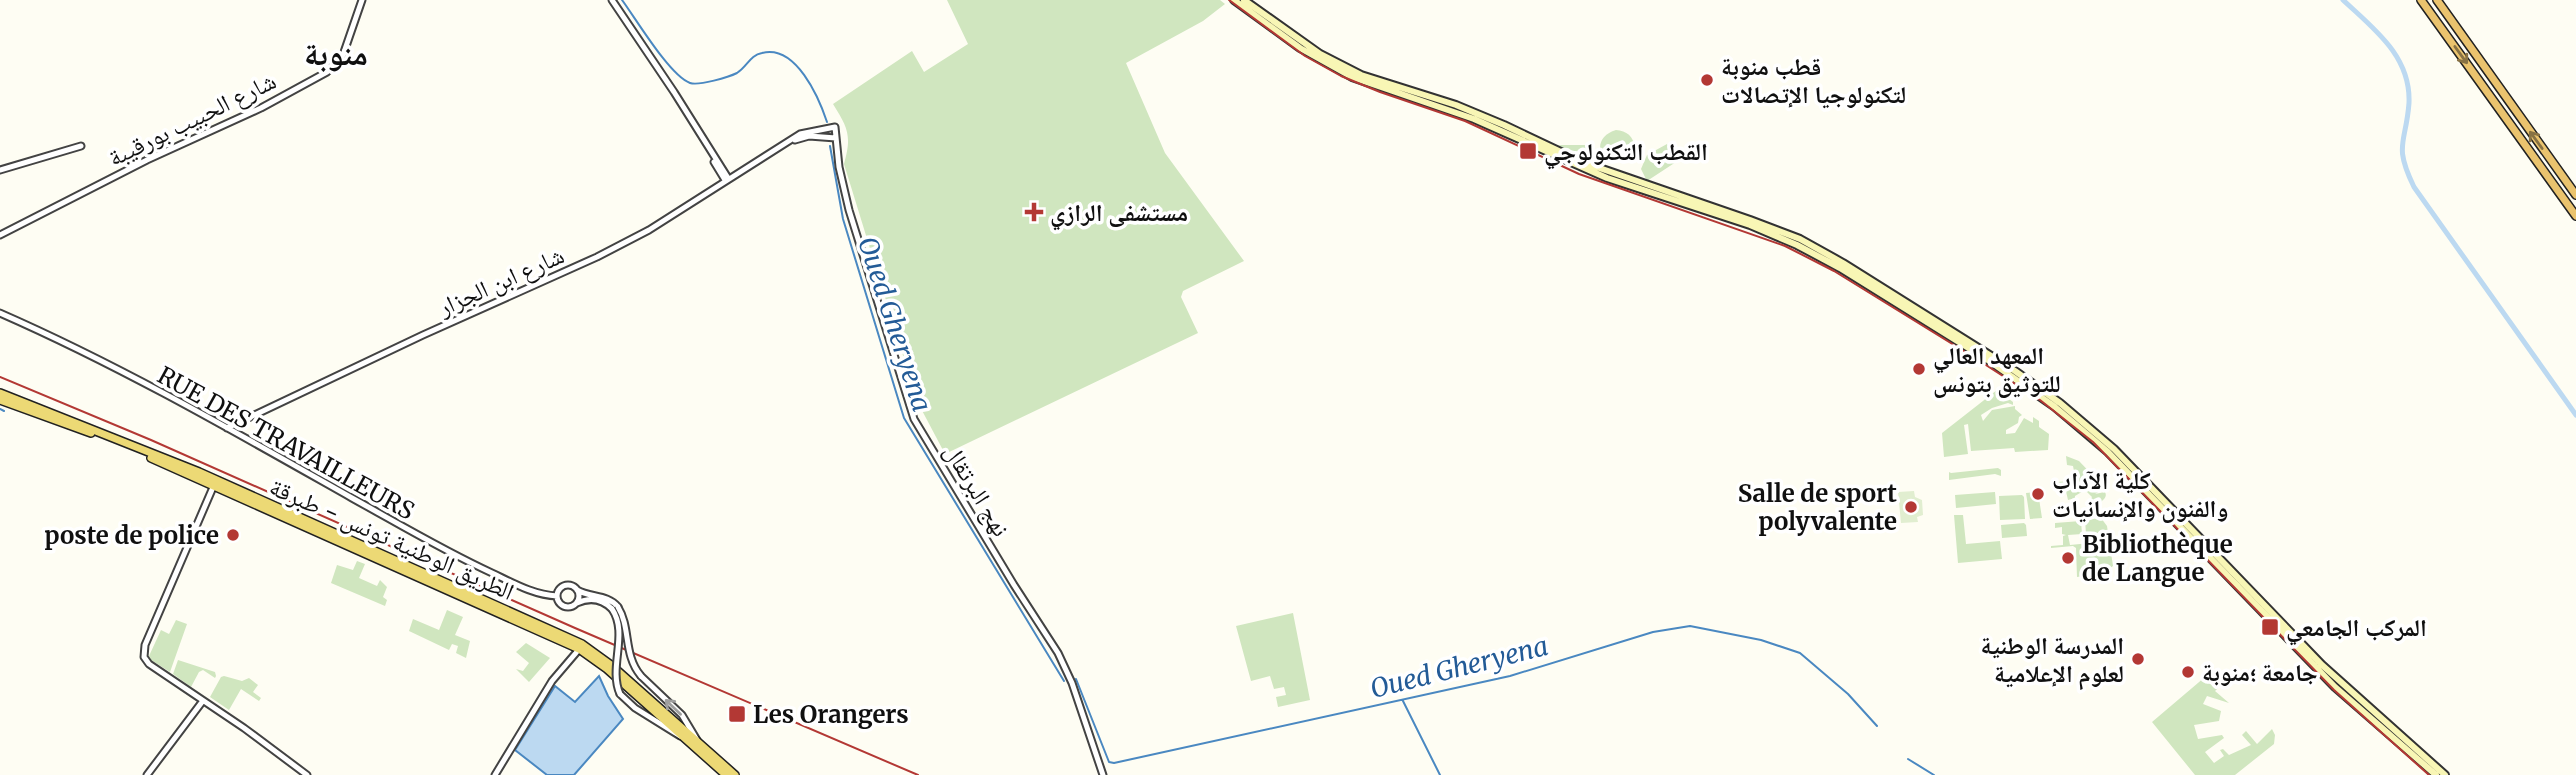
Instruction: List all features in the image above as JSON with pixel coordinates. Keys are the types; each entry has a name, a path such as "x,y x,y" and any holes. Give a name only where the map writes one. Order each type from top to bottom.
{"highway":[{"path":"2421,0 2576,216"},
{"path":"2437,0 2576,195"}],"main road":[{"path":"1234,0 1300,48 1352,77 1474,119 1556,153"},
{"path":"1244,0 1296,38 1349,69 1456,105 1607,178 1774,234 1883,291 2009,373 2062,412 2121,465 2332,674 2445,775"},
{"name":"الطريق الوطنية تونس - طبرقة","path":"0,393 104,433 581,647 734,775"},
{"name":"الطريق الوطنية تونس - طبرقة","path":"0,400 214,483"},
{"path":"2230,573 2341,693 2436,775"},
{"name":"الطريق الوطنية تونس - طبرقة","path":"694,743 726,775"}],"street":[{"name":"شارع الحبيب بورقيبة","path":"0,235 146,160 261,108 327,72 343,55 362,0"},
{"path":"612,0 674,92 726,179"},
{"name":"نهج البرتقال","path":"835,127 839,167 849,210 914,419 1058,653 1072,682 1103,775"},
{"name":"شارع ابن الجزار","path":"227,428 422,335 597,257 649,230 800,134 835,127"},
{"name":"شارع ابن الجزار","path":"780,147 809,136 836,138"},
{"path":"0,170 81,146"},
{"path":"720,169 738,172"},
{"path":"713,188 720,169"},
{"name":"RUE DES TRAVAILLEURS","path":"0,313 70,346 227,428 451,554 524,588 557,596"},
{"path":"214,483 143,653 147,663 307,775"},
{"path":"615,608 593,600 567,607 562,605 557,596 564,586 572,586 583,593 608,598 624,617 631,659 640,676 681,715 694,743"},
{"path":"575,605 579,596 576,589"},
{"path":"615,608 619,625 615,674 620,694 653,721 694,743"},
{"path":"495,775 552,681 581,647"},
{"path":"148,775 202,702"}],"green space":[{"name":"مستشفى الرازي","path":"947,0 1220,0 1225,4 1203,21 1126,63 1165,153 1244,261 1183,291 1181,297 1198,333 945,454 917,401 844,164 848,146 847,132 833,104 912,51 924,72 968,44"},
{"path":"1616,130 1630,135 1634,149 1614,161 1607,162 1601,153 1601,143 1606,135"},
{"path":"1667,144 1676,162 1647,181 1641,169 1647,155"},
{"path":"1590,145 1595,161 1557,146"},
{"path":"1997,390 2013,402 2013,405 2008,403 1992,408 1981,415 1983,421 1992,410 2015,406 2022,415 2018,423 2006,430 2006,434 2015,433 2024,418 2033,423 2033,417 2039,421 2039,427 2049,434 2048,450 2015,452 2014,448 1971,451 1968,424 1964,425 1968,454 1944,457 1942,433"},
{"path":"2066,456 2079,461 2102,485 2098,486 2100,491 2095,494 2106,494 2099,504 2100,510 2088,511 2092,497 2085,490 2068,500 2065,487 2057,484 2056,482 2076,481 2073,466 2067,465"},
{"path":"1998,468 2001,470 2001,476 1995,474 1949,480 1949,472"},
{"name":"Salle de sport polyvalente","path":"1914,491 1915,497 1922,500 1923,515 1917,517 1918,522 1901,523 1898,492"},
{"path":"1995,492 1996,504 1956,508 1955,495"},
{"path":"2038,492 2042,518 2030,519 2026,493"},
{"path":"2022,495 2025,519 2000,520 1999,496"},
{"path":"1954,515 1963,515 1966,544 2000,541 2002,559 1958,563"},
{"path":"2101,518 2107,526 2113,566 2103,573 2077,577 2076,548 2051,548 2063,545 2063,536 2066,535 2062,534 2062,527 2055,528 2055,523 2081,521 2082,534 2068,535 2070,545 2100,542 2099,533 2086,534 2085,520"},
{"path":"2024,523 2027,536 2002,538 2001,525"},
{"path":"357,561 365,564 359,578 377,586 380,580 387,587 383,597 387,600 385,606 331,583 337,565 353,570"},
{"path":"447,610 463,617 455,635 470,641 466,658 456,653 458,646 452,644 449,650 409,631 413,619 439,630"},
{"path":"1293,613 1310,700 1278,707 1276,697 1286,695 1284,687 1274,689 1270,676 1251,681 1236,626"},
{"path":"176,620 187,624 170,672 149,656 161,630 169,634"},
{"path":"526,643 550,658 529,682 516,669 523,671 529,663 516,652"},
{"path":"178,660 215,672 216,676 215,678 203,670 199,672 191,687 173,674"},
{"path":"224,676 242,681 249,678 258,685 253,692 261,698 259,701 241,689 229,710 210,697"},
{"path":"2205,677 2212,678 2220,686 2215,691 2229,703 2207,696 2203,704 2221,711 2219,721 2194,725 2198,739 2222,735 2224,738 2205,752 2214,763 2224,756 2220,750 2223,749 2229,755 2251,745 2242,735 2246,731 2257,744 2272,729 2275,735 2274,744 2235,775 2195,775 2152,722"}],"water":[{"path":"599,676 623,719 574,775 547,775 515,750 555,686 575,702"}],"waterway":[{"path":"622,0 663,59 690,83 721,79 737,73 758,54 774,52 785,57 804,75 827,122"},
{"path":"2343,0 2378,33 2397,57 2404,71 2409,103 2402,152 2414,187 2576,415"},
{"name":"Oued Gheryena","path":"830,146 843,219 904,418 1064,681"},
{"path":"0,409 4,411"},
{"name":"Oued Gheryena","path":"1076,679 1109,762 1114,763 1510,676 1653,632 1690,626 1761,640 1800,653 1848,694 1877,726"},
{"path":"1403,701 1440,775"},
{"name":"Oued Gheryena","path":"1908,759 1934,775"}],"tram line":[{"path":"1229,0 1305,56 1341,76 1465,121 1579,174 1785,246 1834,271 1975,358 2040,400 2093,442 2334,690 2429,775"}],"railway":[{"path":"0,377 151,440 575,628 918,775"}],"place":[{"name":"قطب منوبة لتكنولوجيا الإتصالات","path":"1707,80"},
{"name":"القطب التكنولوجي","path":"1528,151"},
{"name":"مستشفى الرازي","path":"1034,212"},
{"name":"المعهد العالي للتوثيق بتونس","path":"1919,369"},
{"name":"كلية الآداب والفنون والإنسانيات","path":"2038,494"},
{"name":"Salle de sport polyvalente","path":"1911,507"},
{"name":"poste de police","path":"233,535"},
{"name":"Bibliothèque de Langue","path":"2068,558"},
{"name":"المركب الجامعي","path":"2270,627"},
{"name":"المدرسة الوطنية لعلوم الإعلامية","path":"2138,659"},
{"name":"جامعة ؛منوبة","path":"2188,672"},
{"name":"Les Orangers","path":"737,714"}],"district":[{"name":"منوبة","path":"336,54"}]}
